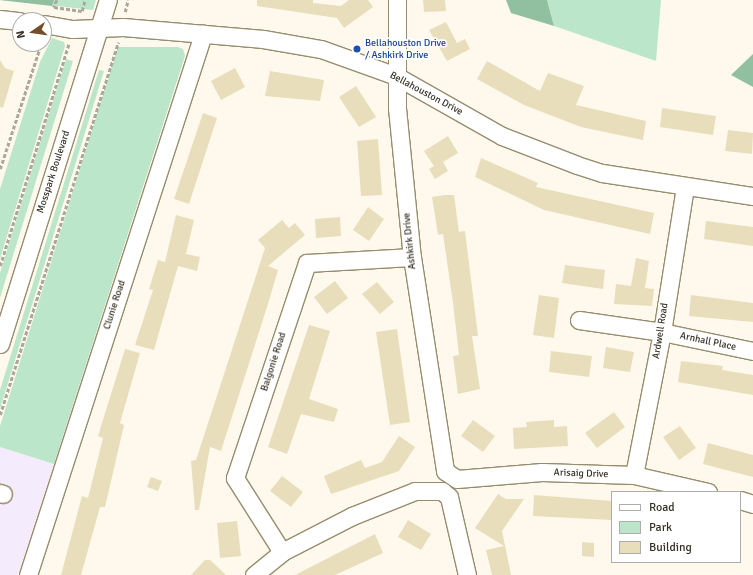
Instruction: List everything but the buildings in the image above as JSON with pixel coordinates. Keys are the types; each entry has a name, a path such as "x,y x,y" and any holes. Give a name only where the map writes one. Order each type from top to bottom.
{"street":[{"name":"Mosspark Boulevard","path":"0,344 108,0"},
{"name":"Ashkirk Drive","path":"397,0 396,76 412,257 442,464 467,575"},
{"path":"0,19 12,20"},
{"name":"Bellahouston Drive","path":"52,25 73,29 123,27 263,38 321,49 396,76 517,142 602,173 685,187 753,196"},
{"name":"Clunie Road","path":"28,575 203,34"},
{"name":"Ardwell Road","path":"634,475 662,332 685,187"},
{"name":"Balgonie Road","path":"282,552 235,478 307,263 412,257"},
{"name":"Arnhall Place","path":"579,320 662,332 753,351"},
{"name":"Arisaig Drive","path":"254,575 282,552 352,516 415,491 447,484 542,472 634,475 704,491"},
{"path":"741,500 753,504"}],"path":[{"path":"57,0 54,7 82,11"},
{"path":"0,415 123,27"},
{"path":"0,266 73,29"},
{"path":"0,170 38,52"}],"shaded area":[{"path":"0,447 54,464 18,575 0,575"}],"green space":[{"path":"0,0 96,0 93,10"},
{"path":"0,0 54,0 52,6"},
{"path":"506,0 547,0 554,26 511,13"},
{"path":"547,0 661,0 656,61 554,26"},
{"path":"52,38 64,42 65,46 0,259 0,189 40,62 45,52 52,52"},
{"path":"118,47 178,47 183,49 185,56 54,464 0,447 0,426"},
{"path":"753,54 753,87 731,75"},
{"path":"66,59 73,61 0,298 0,273"},
{"path":"99,70 104,71 0,409 0,390"}],"place":[{"name":"Bellahouston Drive / Ashkirk Drive","path":"357,49"}]}
